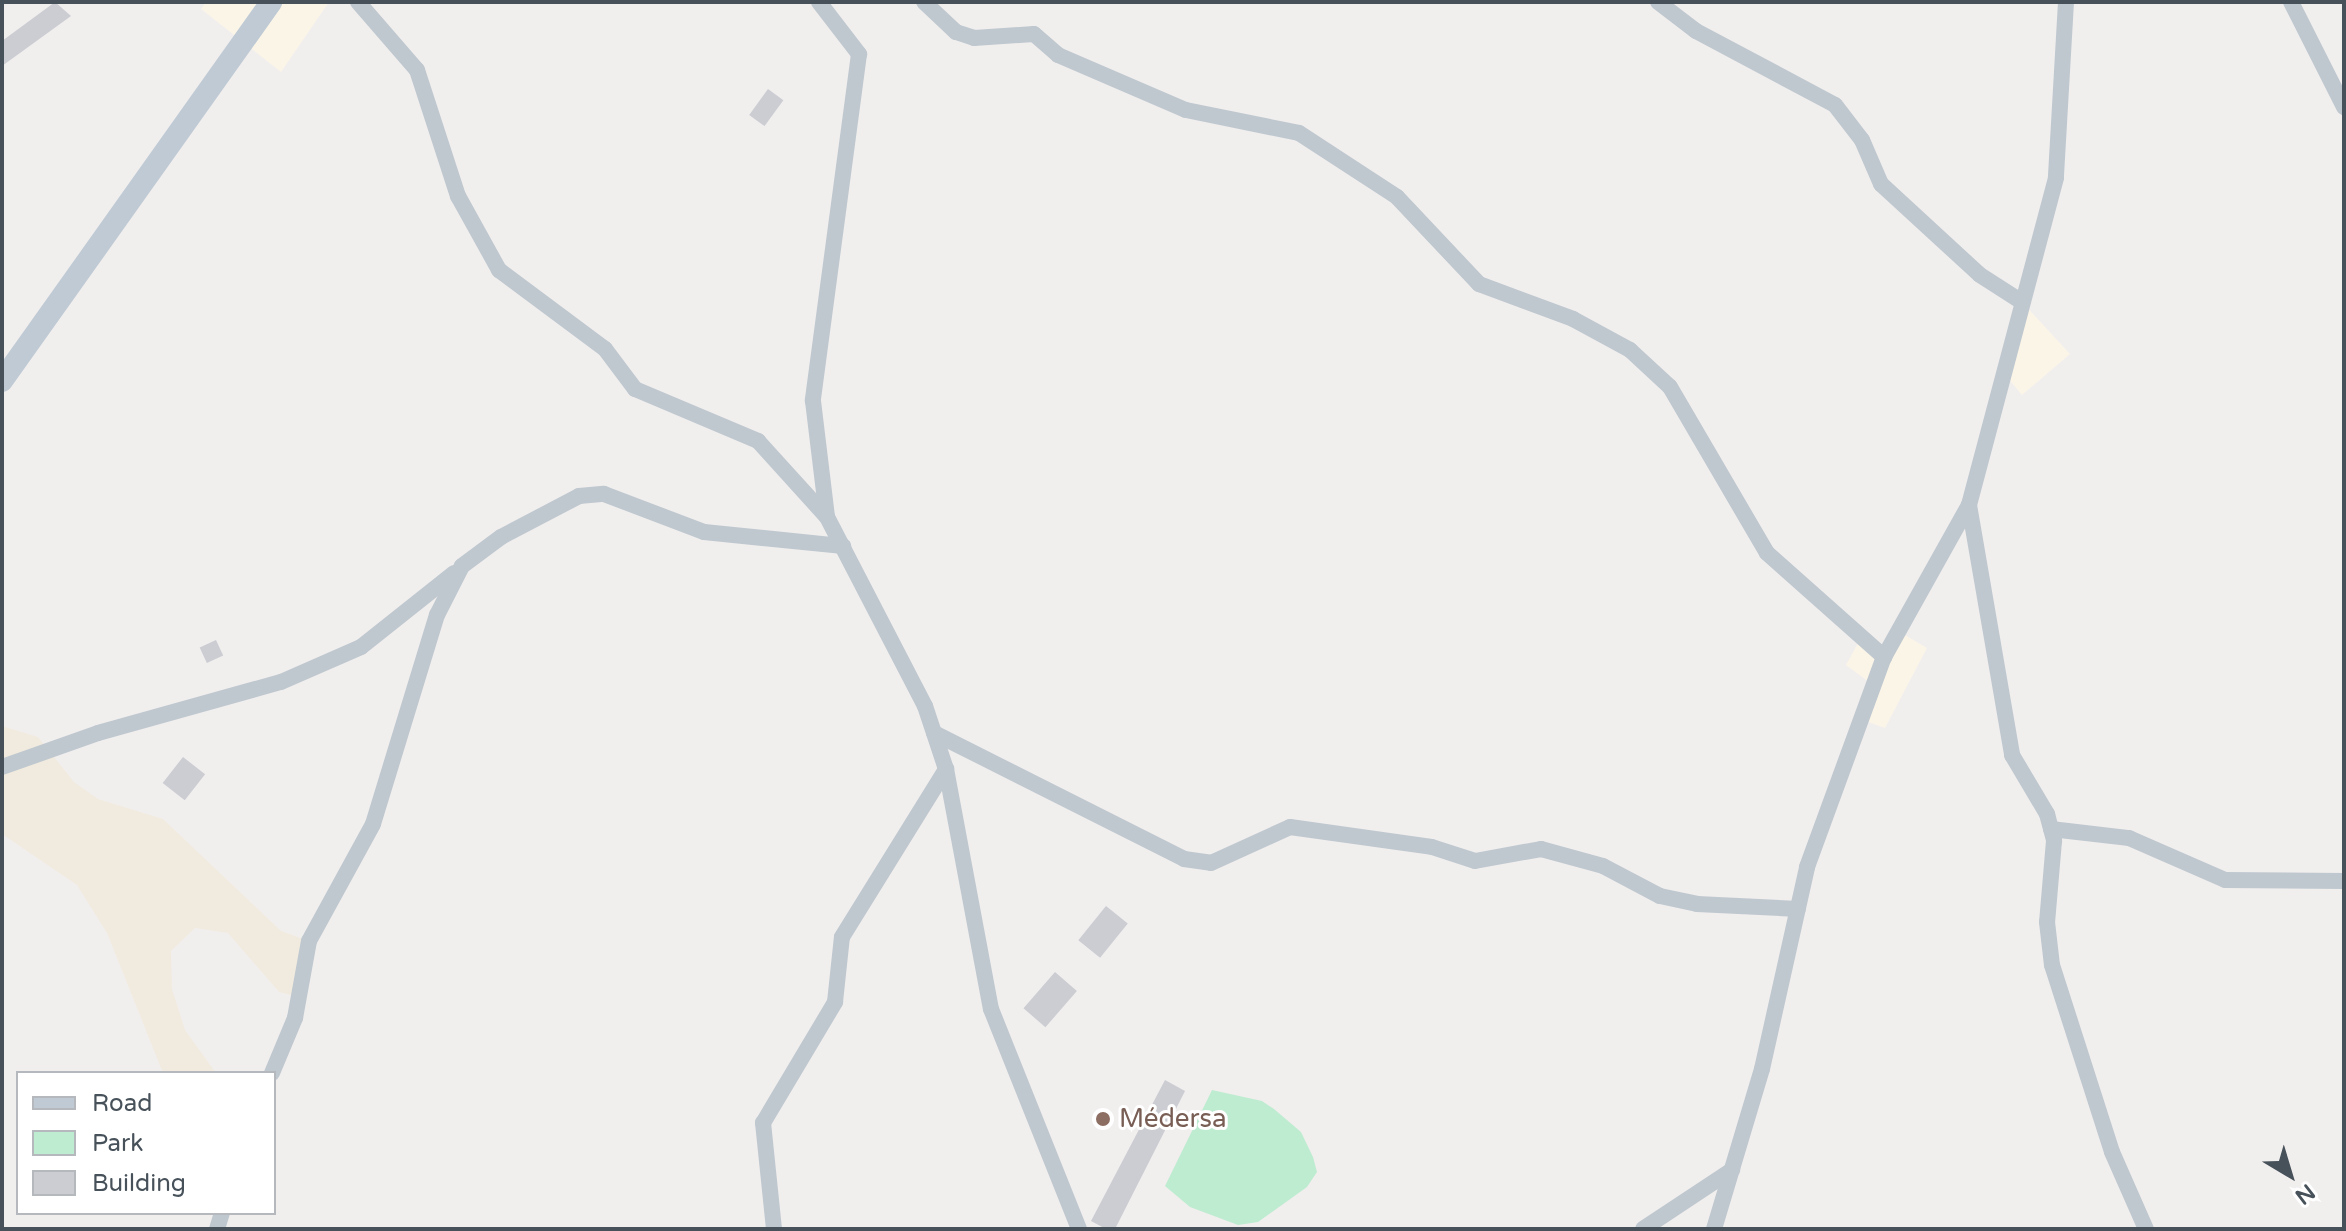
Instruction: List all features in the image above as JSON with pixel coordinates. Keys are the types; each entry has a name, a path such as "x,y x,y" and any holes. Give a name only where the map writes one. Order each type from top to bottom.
{"street":[{"path":"2,381 271,2"},
{"path":"358,2 417,70 458,196 499,270 605,349 635,389 758,441 827,517 934,733 946,769 991,1009 1079,1229"},
{"path":"819,2 859,54 813,401 827,517"},
{"path":"924,2 956,32 974,38 1034,34 1058,55 1186,110 1299,133 1397,197 1479,284 1573,319 1630,350 1670,387 1767,553 1884,657"},
{"path":"1658,2 1696,31 1835,105 1862,140 1881,184 1980,275 2022,302"},
{"path":"1714,1229 1762,1069 1807,867 1884,657 1969,505 2056,178 2066,2"},
{"path":"2291,2 2344,107"},
{"path":"2,767 308,671 361,647 501,537 579,496 604,494 704,532 843,546"},
{"path":"1969,505 2012,755 2051,829 2047,922 2052,965 2112,1152 2146,1229"},
{"path":"273,1071 295,1018 309,941 373,824 437,615 462,566"},
{"path":"934,733 1184,859 1211,863 1290,827 1432,847 1475,861 1541,849 1603,866 1660,896 1697,904 1798,909"},
{"path":"774,1229 763,1123 835,1002 842,937 946,769"},
{"path":"2051,829 2129,838 2225,880 2344,881"},
{"path":"1643,1229 1732,1170"}],"shaded area":[{"path":"206,2 329,2 281,72 201,9"},
{"path":"2022,302 2070,354 2022,395 2002,371"},
{"path":"1898,631 1927,648 1885,728 1860,719 1873,685 1846,665 1862,636 1883,656"}],"green space":[{"path":"1212,1090 1262,1101 1301,1132 1313,1157 1317,1172 1307,1187 1258,1222 1238,1225 1190,1207 1165,1186"}],"sand":[{"path":"2,726 38,737 74,782 98,799 163,819 281,931 309,941 299,997 279,992 228,933 195,928 171,951 172,989 185,1030 215,1071 162,1071 107,933 77,885 2,834"}],"building":[{"path":"55,2 71,16 2,66 2,41"},
{"path":"768,89 783,100 765,126 749,115"},
{"path":"216,640 223,655 207,663 200,648"},
{"path":"183,757 205,774 185,800 163,783"},
{"path":"1106,906 1128,924 1100,958 1078,940"},
{"path":"1055,972 1077,991 1045,1027 1024,1008"},
{"path":"1165,1080 1185,1091 1115,1229 1106,1229 1091,1221"}],"place":[{"name":"Médersa","path":"1103,1119"}]}
